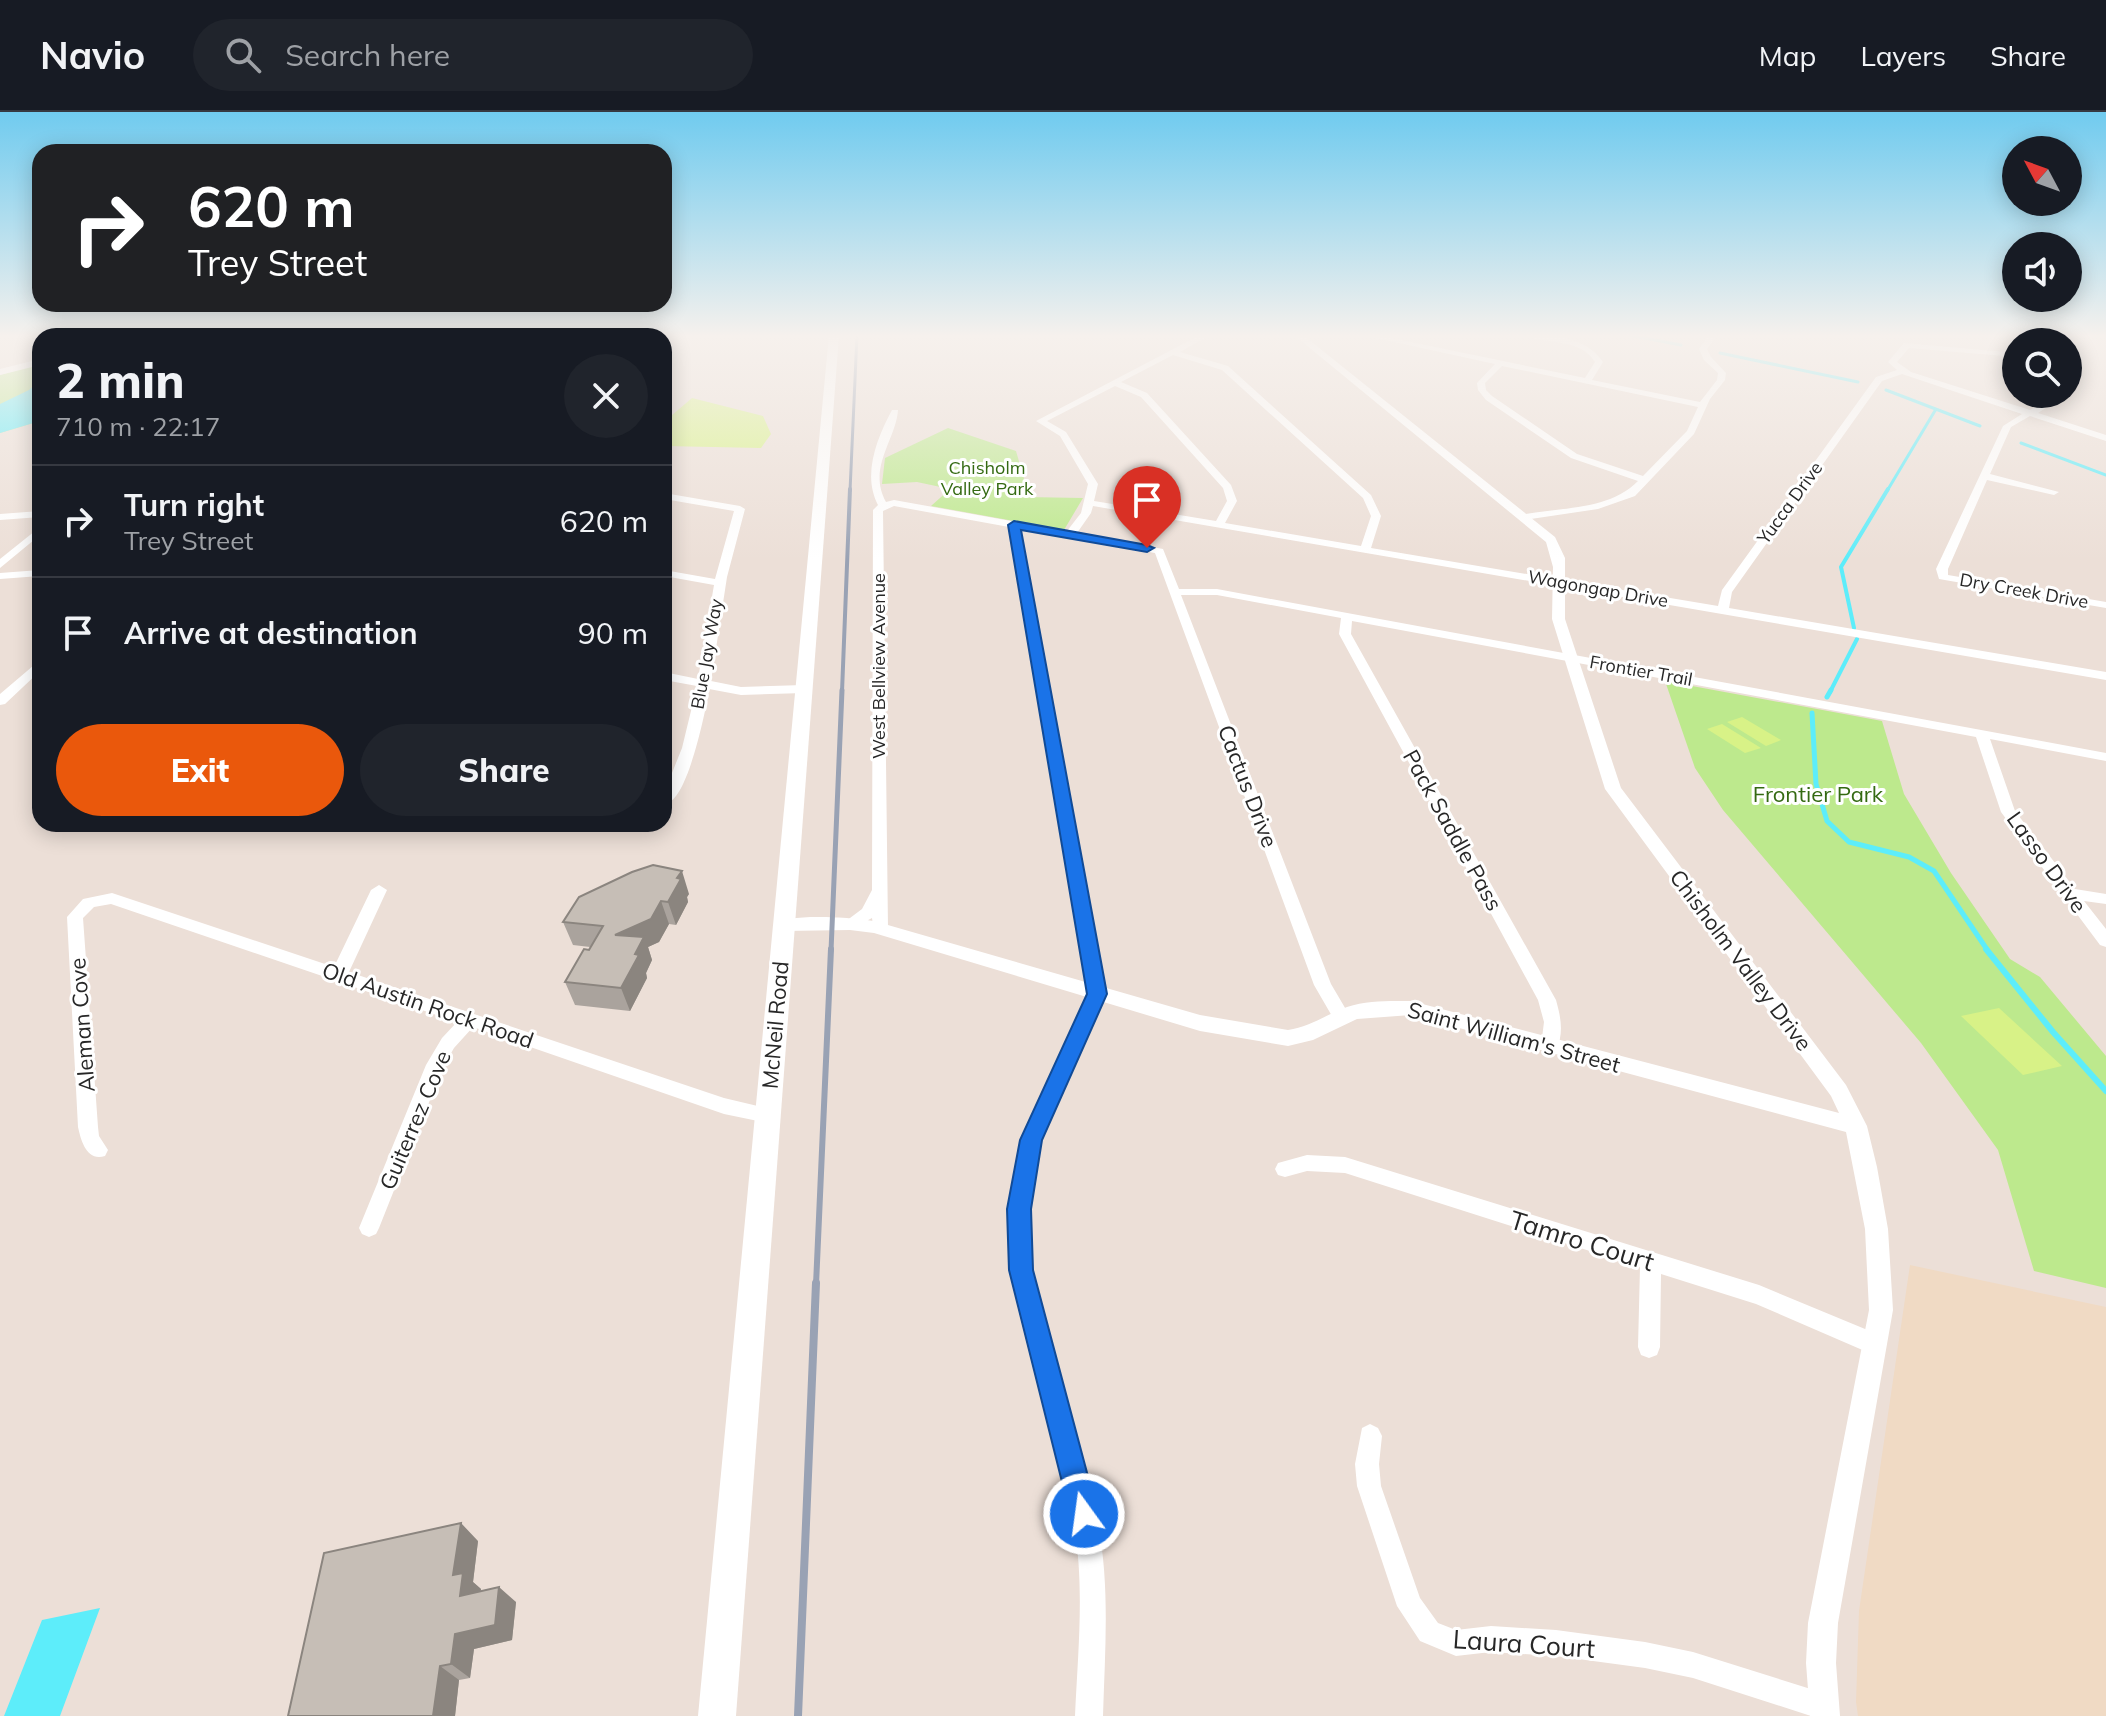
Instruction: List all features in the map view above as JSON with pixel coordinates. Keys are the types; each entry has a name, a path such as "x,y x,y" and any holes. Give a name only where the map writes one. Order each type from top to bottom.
{"main road":[{"name":"McNeil Road","path":"717,1716 828,410"}],"street":[{"path":"883,506 894,503 1070,535 1090,503 1093,484 1063,434 1040,421 1061,410"},
{"path":"1158,410 1228,487 1232,498 1230,509 1219,525"},
{"path":"1271,410 1367,497 1376,516 1365,550"},
{"name":"Chisholm Valley Drive","path":"1391,410 1524,517 1556,548 1562,571 1557,612 1599,755 1613,789 1839,1091 1856,1126 1881,1285 1881,1310 1823,1623 1824,1711"},
{"path":"1506,410 1574,456 1645,480"},
{"path":"1524,517 1615,502 1631,494 1691,432 1702,410"},
{"name":"Yucca Drive","path":"1723,610 1726,592 1857,410"},
{"path":"2019,410 2106,438"},
{"path":"2035,410 2007,426 1984,476 2054,492"},
{"name":"West Bellview Avenue","path":"880,929 878,510 883,506 876,495 879,444 895,412"},
{"name":"Dry Creek Drive","path":"1984,476 1942,569 1943,577 2106,605"},
{"name":"Blue Jay Way","path":"672,497 740,509 720,583 703,685 683,771 672,788"},
{"name":"Wagongap Drive","path":"1090,503 2106,676"},
{"path":"0,517 32,515"},
{"path":"1014,525 1097,994 1031,1140 1022,1181 1018,1239 1021,1270 1084,1514 1093,1602 1089,1716"},
{"name":"Cactus Drive","path":"1070,535 1159,551 1323,985 1342,1018"},
{"path":"0,565 32,537"},
{"path":"0,576 32,574"},
{"path":"672,574 720,583"},
{"name":"Frontier Trail","path":"1175,592 1217,592 2106,757"},
{"name":"Pack Saddle Pass","path":"1347,616 1345,634 1547,1000 1553,1022 1550,1046"},
{"path":"0,701 32,671"},
{"path":"672,678 741,691 804,689"},
{"name":"Lasso Drive","path":"1981,733 2008,812 2106,941"},
{"path":"850,924 868,913 880,888"},
{"path":"339,975 379,890"},
{"path":"2070,894 2106,899"},
{"name":"Old Austin Rock Road","path":"89,903 112,898 724,1106 768,1115"},
{"name":"Aleman Cove","path":"89,903 75,917 88,1127 98,1150"},
{"name":"Saint William's Street","path":"784,925 850,924 917,938 942,950"},
{"name":"Saint William's Street","path":"830,926 901,945 942,950 1200,1023 1288,1038 1319,1031 1342,1018 1370,1009 1411,1008 1856,1126"},
{"name":"Guiterrez Cove","path":"369,1228 435,1065 448,1043 470,1019"},
{"name":"Tamro Court","path":"1285,1169 1307,1163 1345,1165 1759,1295 1874,1344"},
{"path":"1649,1347 1651,1262"},
{"name":"Laura Court","path":"1370,1436 1367,1464 1369,1486 1410,1606 1429,1632 1456,1643 1491,1639 1556,1643 1645,1655 1693,1665 1824,1711"}],"shaded area":[{"path":"1910,1265 2106,1307 2106,1716 1858,1716 1859,1611"}],"green space":[{"path":"0,410 32,410 32,423 0,433"},
{"path":"678,410 739,410 763,416 771,434 761,448 672,446 672,415"},
{"name":"Chisholm Valley Park","path":"948,428 1016,451 1025,482 1025,497 1083,498 1064,530 931,506 950,489 917,482 882,484 885,458"},
{"name":"Frontier Park","path":"1665,681 1882,721 1904,794 1951,873 2010,959 2040,977 2106,1056 2106,1288 2034,1271 1998,1150 1921,1043 1723,810 1695,768"},
{"path":"1742,717 1781,740 1766,746 1727,722"},
{"path":"1722,724 1761,748 1745,753 1707,729"},
{"path":"1999,1008 2062,1066 2023,1075 1961,1016"}],"water":[{"path":"0,410 32,410 32,423 0,433"},
{"path":"100,1608 60,1716 4,1716 42,1620"}],"building":[{"path":"653,865 682,871 677,878 681,879 668,902 661,901 651,919 615,935 644,937 635,954 639,955 621,988 565,982 584,949 589,950 603,926 563,922 579,897"},
{"path":"461,1523 453,1575 463,1573 460,1596 499,1587 495,1625 455,1634 451,1664 440,1666 433,1716 288,1716 324,1553"}],"waterway":[{"path":"1887,491 1935,410"},
{"path":"1938,410 1980,426"},
{"path":"2021,443 2106,475"},
{"path":"1854,628 1841,567 1888,489"},
{"path":"1830,692 1857,639"},
{"path":"1827,697 1831,690"},
{"path":"1812,713 1816,784 1827,821 1849,842 1909,857 1934,871 1988,951"},
{"path":"1986,949 2106,1091"}],"railway":[{"path":"850,491 854,410"},
{"path":"842,692 850,489"},
{"path":"831,951 842,690"},
{"path":"816,1285 831,949"},
{"path":"798,1716 816,1283"}],"route":[{"path":"1084,1514 1021,1270 1018,1239 1022,1181 1031,1140 1049,1096 1087,1022 1097,994 1014,525 1147,548"}]}
